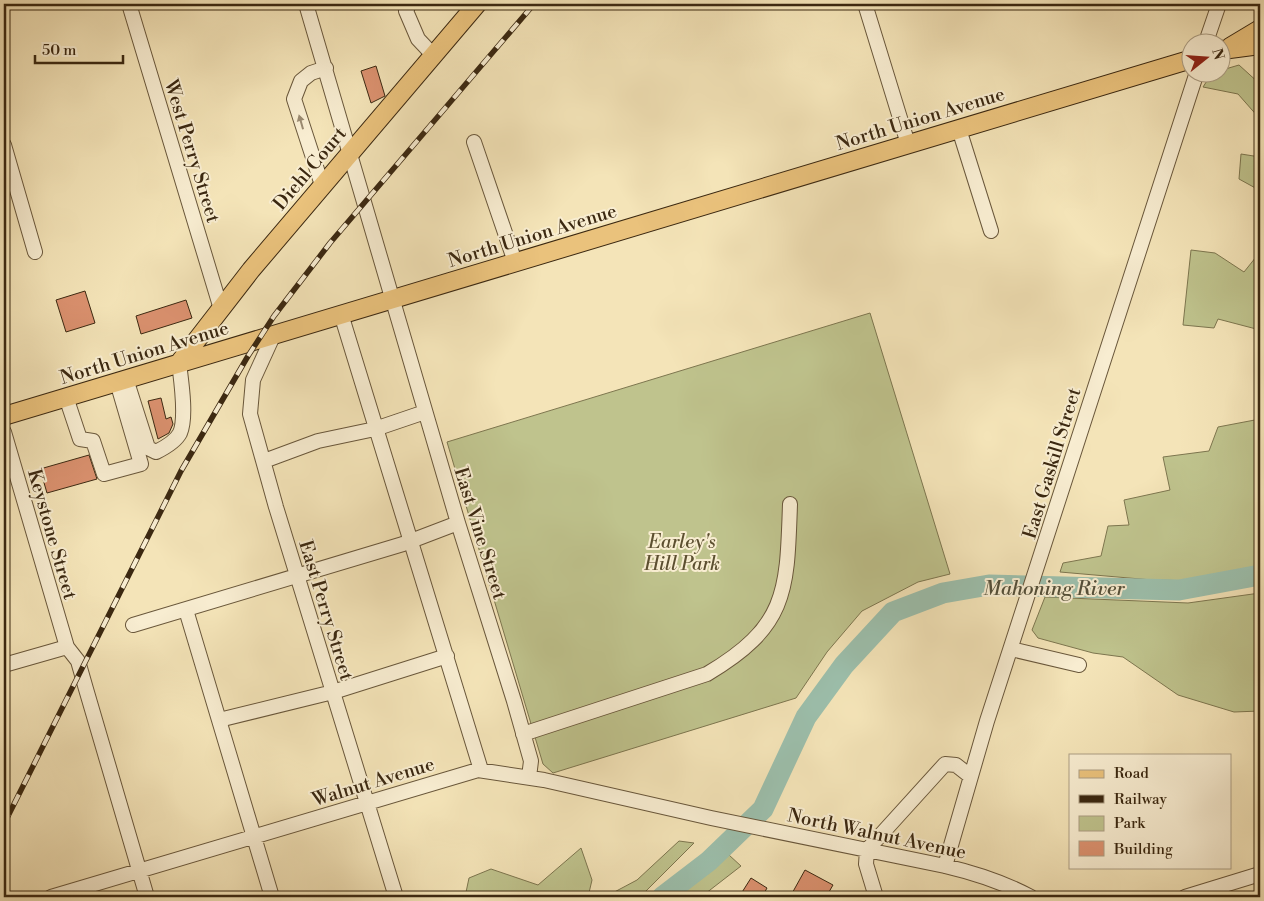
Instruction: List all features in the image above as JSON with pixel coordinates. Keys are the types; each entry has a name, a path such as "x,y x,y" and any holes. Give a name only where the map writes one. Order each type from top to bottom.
{"main road":[{"name":"Diehl Court","path":"179,363 221,308 350,150 434,56 477,4"},
{"path":"1232,45 1260,29"},
{"path":"1232,48 1260,45"},
{"name":"North Union Avenue","path":"4,416 1182,62"}],"street":[{"name":"West Perry Street","path":"129,4 221,308"},
{"name":"East Vine Street","path":"306,4 425,412 531,761 529,777"},
{"path":"409,4 406,11 418,39 434,56"},
{"path":"865,4 908,144"},
{"path":"1209,32 1219,4"},
{"path":"322,185 294,99 301,81 311,73 326,68"},
{"name":"East Gaskill Street","path":"945,866 970,776 1041,558 1075,444 1194,82"},
{"path":"959,129 991,231"},
{"path":"474,142 515,262"},
{"path":"4,145 36,252"},
{"path":"341,314 481,770"},
{"name":"East Perry Street","path":"274,334 257,368 250,395 250,414 297,576 396,897"},
{"path":"122,380 144,438 150,450 156,452 175,439 180,432 182,417 179,363"},
{"path":"66,398 80,439 93,441 104,474 141,464 122,380"},
{"path":"264,462 318,441 377,428 425,412"},
{"name":"Keystone Street","path":"4,432 67,646 78,661 92,705 139,871"},
{"path":"523,734 707,674 734,659 759,636 777,609 788,566 790,504"},
{"path":"133,625 412,541 458,523"},
{"path":"186,610 272,897"},
{"path":"4,665 67,646"},
{"path":"1011,649 1079,666"},
{"path":"219,720 333,692 447,656"},
{"path":"876,897 866,864 867,850 945,764 956,764 970,776"},
{"name":"Walnut Avenue","path":"51,897 468,772 481,770 529,777 711,818"},
{"name":"North Walnut Avenue","path":"711,818 979,874 1006,884 1031,897"},
{"path":"139,871 147,897"},
{"path":"1185,897 1225,891 1260,874"}],"green space":[{"path":"1239,65 1260,84 1260,119 1238,94 1203,87 1206,82 1232,82 1232,67"},
{"path":"1241,154 1260,157 1260,198 1259,190 1239,179"},
{"path":"1191,250 1215,253 1244,272 1260,252 1260,330 1218,319 1214,328 1183,325"},
{"name":"Earley's Hill Park","path":"870,313 950,574 918,582 862,611 827,652 796,698 553,773 543,764 447,442"},
{"path":"1260,419 1260,568 1197,581 1152,580 1060,572 1063,563 1101,556 1108,526 1129,525 1124,500 1170,490 1163,457 1209,451 1218,427"},
{"path":"1260,593 1260,711 1234,712 1178,695 1123,657 1093,653 1038,638 1032,630 1045,597 1188,603"},
{"path":"679,841 694,843 640,897 605,897 637,880"},
{"path":"581,848 592,880 588,897 465,897 469,878 491,869 538,885"},
{"path":"729,855 741,866 701,897 676,897"}],"building":[{"path":"376,66 385,96 371,103 361,71"},
{"path":"85,291 95,323 66,332 56,300"},
{"path":"186,300 192,318 141,334 136,316"},
{"path":"161,398 166,419 171,417 173,424 169,433 158,439 148,401"},
{"path":"89,455 97,479 47,493 40,469"},
{"path":"805,870 833,885 826,897 790,897"},
{"path":"751,878 767,888 762,897 739,897"}],"waterway":[{"name":"Mahoning River","path":"662,897 709,861 763,809 806,717 844,665 893,612 943,593 989,585 1179,590 1260,575"}],"railway":[{"path":"4,824 181,471 248,356 274,316 330,243 534,4"}]}
